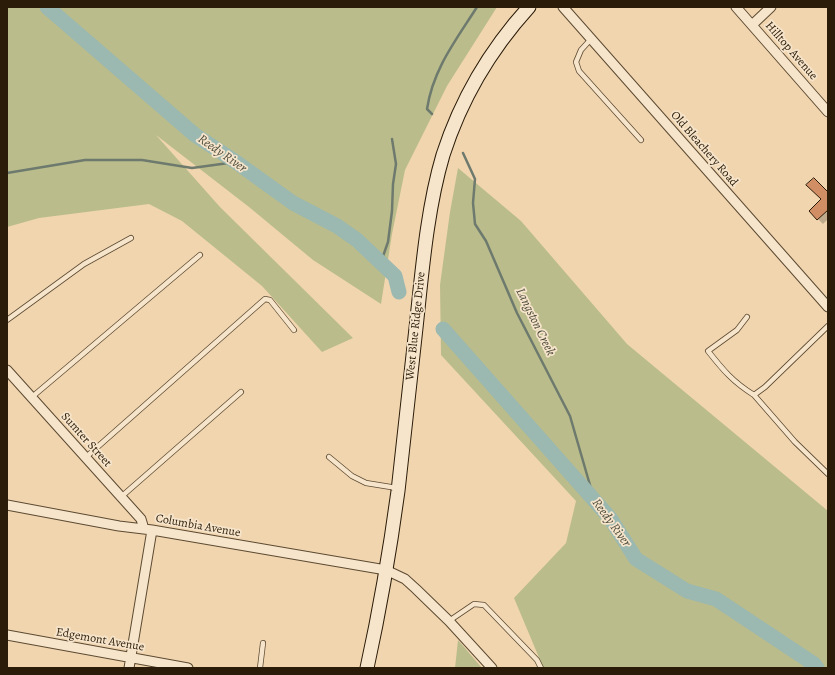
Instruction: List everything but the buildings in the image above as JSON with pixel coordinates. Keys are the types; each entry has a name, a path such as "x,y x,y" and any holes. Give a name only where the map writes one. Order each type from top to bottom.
{"main road":[{"name":"West Blue Ridge Drive","path":"367,668 386,570 399,489 422,276 436,185 443,156 460,112 481,71 498,44 530,7"}],"street":[{"name":"Old Bleachery Road","path":"563,7 828,307"},
{"name":"Hilltop Avenue","path":"736,7 828,112"},
{"path":"752,25 771,7"},
{"name":"Sumter Street","path":"7,370 85,458 121,496 148,529"},
{"name":"Columbia Avenue","path":"7,505 119,526 148,529 386,570 405,579 449,621 492,668"},
{"path":"129,668 148,529"},
{"name":"Edgemont Avenue","path":"7,635 188,668"}],"lane":[{"path":"591,39 581,50 576,62 579,71 641,140"},
{"path":"7,320 84,264 131,238"},
{"path":"32,397 200,255"},
{"path":"85,458 265,299 270,300 294,330"},
{"path":"747,317 737,330 708,351 728,375 739,386 754,395 795,442 828,474"},
{"path":"754,395 765,387 828,326"},
{"path":"121,496 241,392"},
{"path":"329,457 352,476 366,483 399,489"},
{"path":"449,621 474,604 484,605 537,660 541,668"},
{"path":"260,668 263,643"}],"green space":[{"path":"7,7 497,7 447,86 405,170 392,234 381,304 313,260 249,207 156,135 220,207 353,338 322,352 262,286 182,221 149,204 39,218 7,227"},
{"path":"458,168 521,221 627,344 828,511 828,668 536,668 540,660 514,598 566,543 576,501 441,355 440,285 450,212"},
{"path":"458,640 482,668 455,668"}],"waterway":[{"name":"Reedy River","path":"47,7 195,135 293,203 337,226 357,240 395,276 399,292"},
{"name":"Langston Creek","path":"432,114 427,109 434,81 446,55 477,7"},
{"path":"381,262 388,242 392,211 393,184 396,164 392,139"},
{"name":"Langston Creek","path":"463,153 475,179 473,203 475,224 486,241 517,313 570,416 594,499"},
{"path":"7,173 85,160 142,160 192,168 236,162"},
{"name":"Reedy River","path":"443,329 610,518 636,559 687,591 716,599 814,664 817,668"}]}
